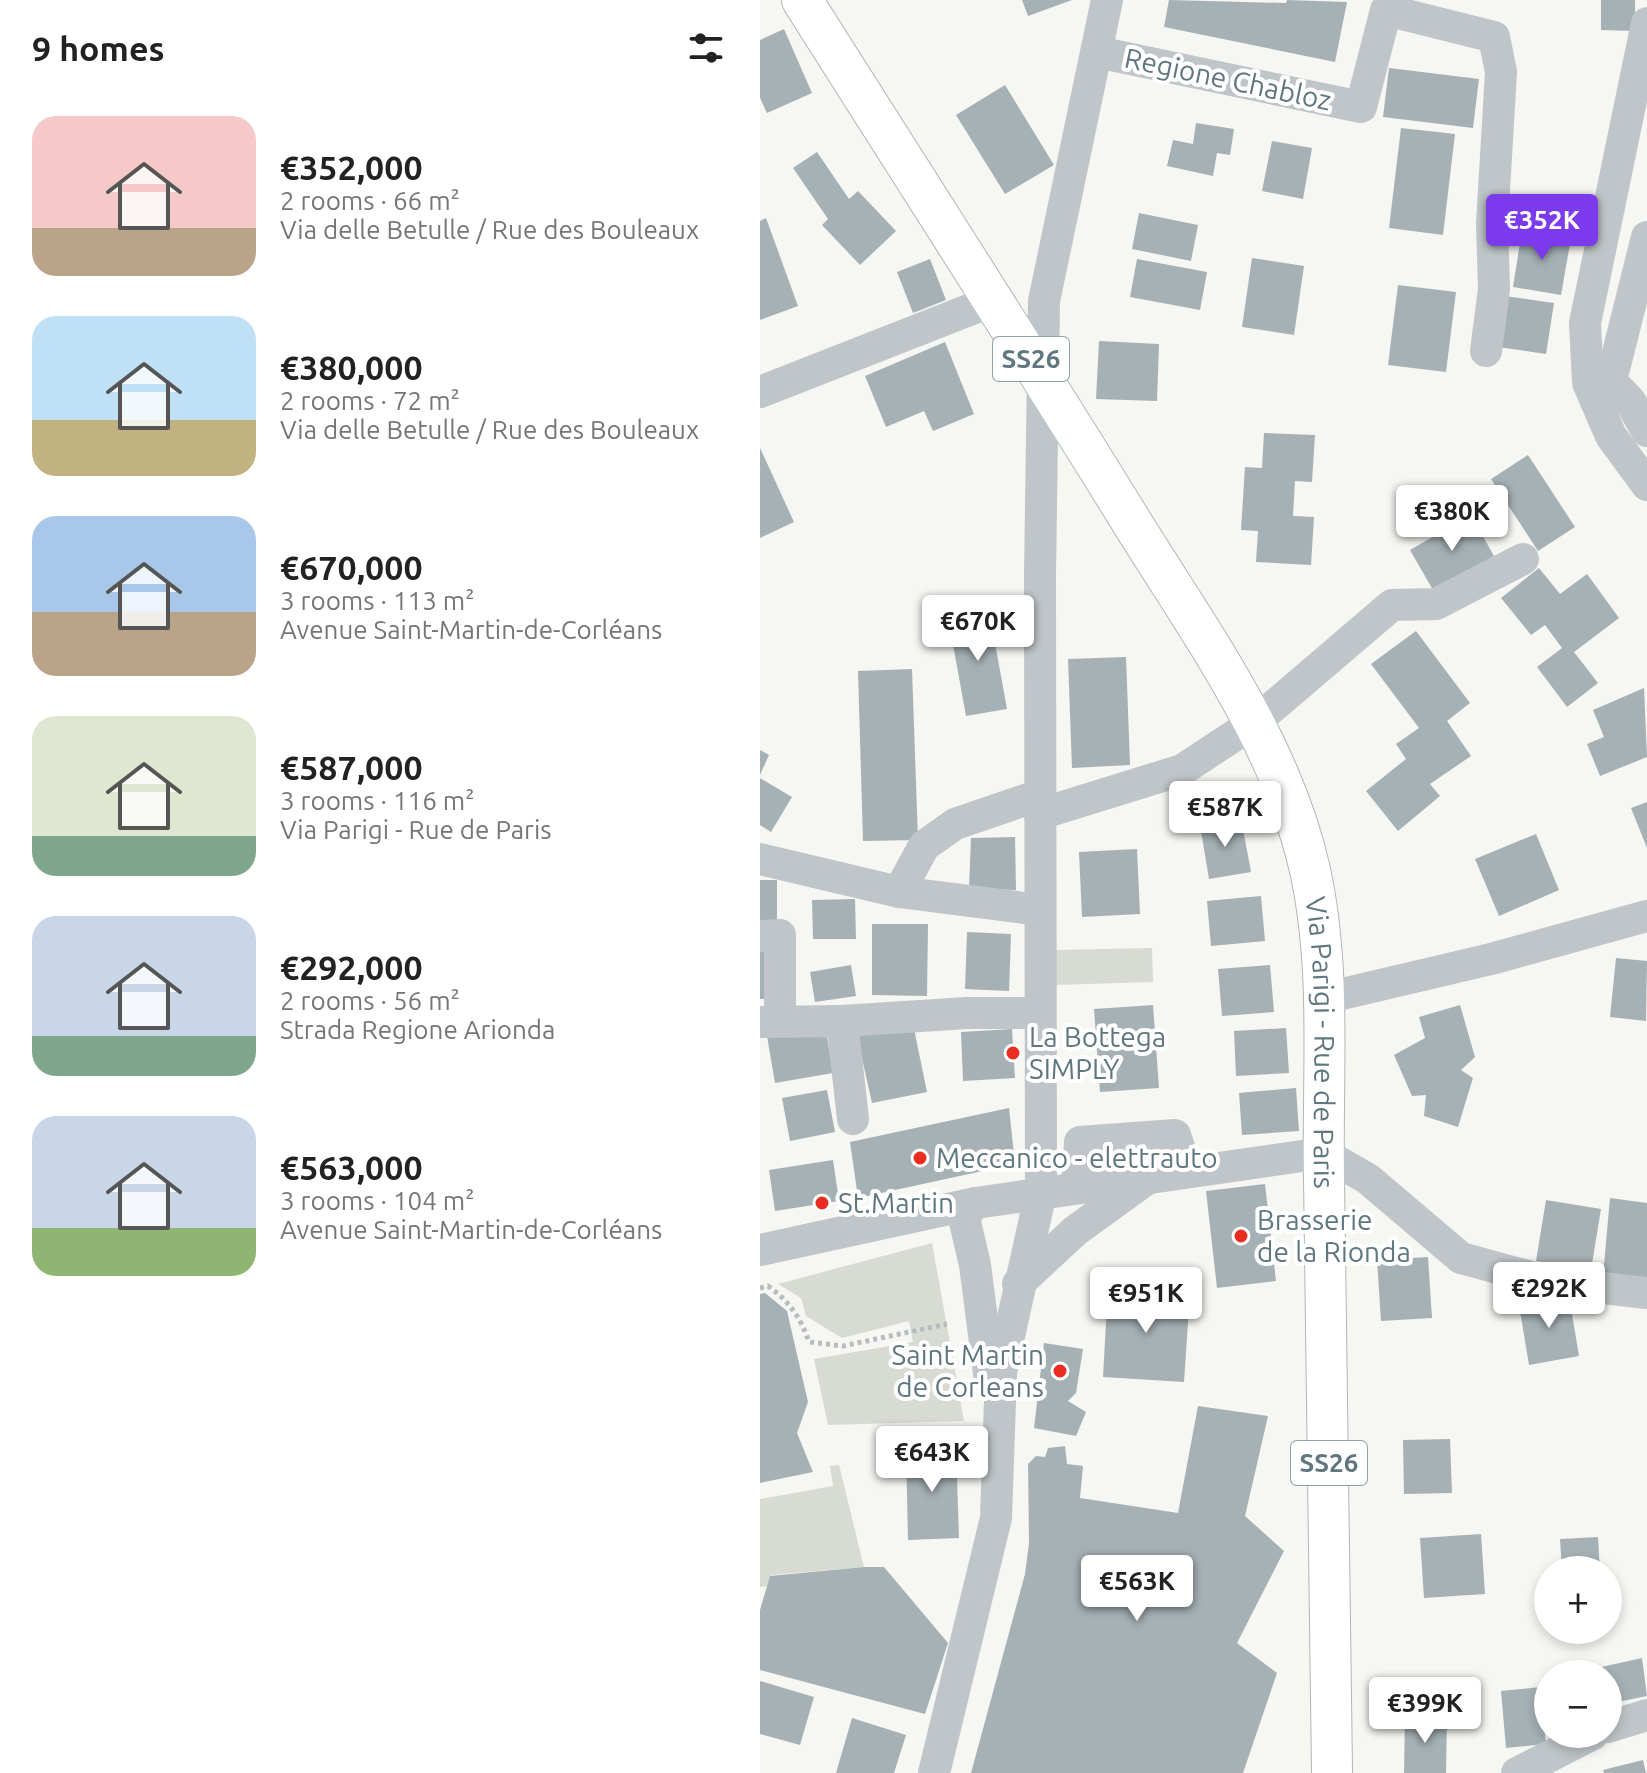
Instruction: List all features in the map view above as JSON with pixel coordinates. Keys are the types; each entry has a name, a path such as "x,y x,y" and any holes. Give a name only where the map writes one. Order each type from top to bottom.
{"main road":[{"name":"Via Parigi - Rue de Paris","path":"802,0 1041,374 1255,722 1286,793 1309,867 1320,932 1325,998 1323,1153 1332,1773"}],"street":[{"name":"Regione Chabloz","path":"997,1420 1003,1360 1041,1192 1040,575 1044,301 1107,0"},
{"name":"Regione Chabloz","path":"1097,52 1361,107 1386,10 1494,37 1501,72 1492,224 1494,289 1486,351"},
{"path":"1647,23 1585,323 1588,383 1630,401 1647,431"},
{"path":"1647,237 1614,369 1601,388 1611,436 1647,485"},
{"path":"760,392 992,301"},
{"path":"899,892 924,846 955,824 1182,770 1255,722 1392,605 1436,604 1523,559"},
{"path":"760,859 899,892 1040,910"},
{"path":"1325,998 1491,959 1647,916"},
{"path":"760,936 780,935 770,1021 854,1014 1040,1013"},
{"path":"853,1119 854,1014"},
{"path":"1077,1187 1080,1142 1175,1135 1187,1171"},
{"path":"760,1250 976,1203 1323,1153 1368,1179 1461,1258 1549,1282 1647,1293"},
{"path":"920,1213 960,1229 999,1282 1018,1284 1075,1231 1150,1177"},
{"path":"934,1773 996,1518 997,1420 975,1265 968,1238 967,1212 976,1203"},
{"path":"1622,1723 1647,1715"},
{"path":"1517,1773 1566,1748"}],"path":[{"path":"760,1288 768,1286 786,1299 801,1319 809,1342 843,1346 947,1324"}],"shaded area":[{"path":"1152,948 1153,982 1054,985 1055,950"},
{"path":"932,1243 964,1421 828,1425 814,1359 913,1342 909,1321 842,1338 806,1316 801,1298 778,1284"},
{"path":"839,1465 864,1567 771,1575 767,1586 760,1587 760,1499 833,1486 830,1466"}],"building":[{"path":"1022,0 1072,0 1028,16"},
{"path":"1169,0 1347,2 1335,62 1164,27"},
{"path":"1601,0 1635,0 1635,31 1601,30"},
{"path":"784,29 812,93 767,113 760,98 760,40"},
{"path":"1389,68 1479,79 1473,128 1383,117"},
{"path":"1005,85 1054,165 1005,194 956,115"},
{"path":"1196,123 1234,129 1230,155 1217,153 1213,176 1167,166 1173,140 1193,144"},
{"path":"1401,128 1455,134 1443,235 1389,228"},
{"path":"1272,141 1312,148 1303,199 1262,191"},
{"path":"817,152 849,199 858,191 896,231 860,265 822,225 828,219 793,168"},
{"path":"1139,213 1198,225 1191,261 1132,249"},
{"path":"766,218 798,306 760,320 760,221"},
{"path":"1522,230 1571,238 1561,295 1513,287"},
{"path":"1252,258 1304,266 1294,335 1242,327"},
{"path":"930,259 946,300 913,313 897,272"},
{"path":"1137,259 1207,272 1200,310 1130,297"},
{"path":"1398,285 1456,292 1446,372 1388,365"},
{"path":"1505,296 1554,303 1546,354 1498,347"},
{"path":"1099,341 1159,344 1157,401 1096,399"},
{"path":"945,342 974,414 933,431 924,411 886,427 865,376"},
{"path":"1264,433 1315,435 1312,482 1295,481 1293,516 1314,517 1311,565 1256,562 1258,531 1241,530 1245,467 1262,468"},
{"path":"760,448 794,522 760,538"},
{"path":"1528,455 1575,527 1538,551 1491,479"},
{"path":"1471,515 1494,556 1433,590 1410,550"},
{"path":"1539,568 1560,594 1587,574 1619,618 1574,652 1598,683 1567,707 1537,667 1562,648 1545,625 1531,635 1501,598"},
{"path":"989,610 1007,709 966,716 948,617"},
{"path":"1416,631 1470,703 1447,721 1471,756 1430,784 1440,796 1398,831 1366,791 1406,759 1396,744 1419,728 1371,664"},
{"path":"1126,657 1130,765 1072,768 1068,659"},
{"path":"912,669 918,840 863,841 858,671"},
{"path":"1644,688 1647,757 1600,776 1587,744 1604,737 1593,710"},
{"path":"760,750 769,755 760,775"},
{"path":"760,778 792,797 771,832 760,825"},
{"path":"1647,802 1647,848 1631,808"},
{"path":"1241,818 1251,872 1209,879 1200,825"},
{"path":"1536,834 1559,890 1499,916 1475,859"},
{"path":"1015,837 1016,890 969,889 971,838"},
{"path":"1137,849 1140,914 1082,917 1079,852"},
{"path":"760,880 777,880 777,926 760,926"},
{"path":"1261,896 1265,941 1211,946 1207,901"},
{"path":"855,899 856,939 813,939 812,900"},
{"path":"872,924 928,924 927,996 872,995"},
{"path":"967,932 1011,934 1009,991 965,989"},
{"path":"760,945 767,945 769,999 760,999"},
{"path":"1616,958 1647,961 1646,1021 1610,1017"},
{"path":"851,965 856,996 815,1002 810,972"},
{"path":"1270,965 1274,1012 1222,1016 1218,969"},
{"path":"1153,1005 1159,1088 1100,1092 1094,1009"},
{"path":"1460,1005 1475,1057 1461,1070 1473,1078 1458,1127 1424,1116 1426,1095 1412,1096 1394,1055 1425,1038 1419,1017"},
{"path":"913,1024 927,1092 872,1103 857,1036"},
{"path":"825,1025 833,1073 775,1083 767,1036"},
{"path":"1286,1028 1289,1073 1236,1076 1234,1031"},
{"path":"1012,1029 1015,1078 963,1081 961,1032"},
{"path":"1296,1088 1299,1131 1242,1135 1239,1093"},
{"path":"827,1090 835,1132 790,1141 782,1098"},
{"path":"1009,1108 1015,1164 858,1198 850,1142"},
{"path":"833,1160 839,1201 775,1211 769,1170"},
{"name":"Brasserie de la Rionda","path":"1265,1184 1276,1281 1217,1288 1206,1191"},
{"path":"1610,1198 1647,1203 1647,1278 1603,1276"},
{"path":"1546,1200 1601,1209 1591,1270 1536,1261"},
{"path":"1428,1257 1432,1318 1381,1321 1377,1260"},
{"path":"1108,1287 1190,1293 1184,1382 1103,1377"},
{"path":"765,1293 787,1311 808,1402 797,1433 813,1472 760,1483 760,1294"},
{"path":"1569,1296 1579,1356 1529,1365 1519,1305"},
{"name":"Saint Martin de Corleans","path":"1044,1343 1083,1349 1076,1393 1068,1401 1086,1412 1076,1436 1034,1428"},
{"path":"1198,1406 1268,1416 1245,1516 1284,1551 1237,1643 1277,1673 1243,1773 971,1773 1025,1574 1029,1543 1028,1464 1036,1456 1045,1457 1048,1448 1065,1446 1067,1464 1083,1466 1080,1498 1178,1513"},
{"path":"1450,1439 1452,1493 1404,1494 1403,1440"},
{"path":"956,1448 959,1538 908,1540 906,1450"},
{"path":"1481,1534 1485,1594 1424,1598 1420,1538"},
{"path":"1598,1537 1599,1556 1561,1556 1560,1539"},
{"path":"884,1567 948,1643 925,1714 760,1670 760,1610 770,1576"},
{"path":"1642,1658 1647,1696 1622,1701 1622,1662"},
{"path":"760,1681 814,1697 800,1745 760,1734"},
{"path":"1534,1688 1534,1745 1506,1748 1501,1691"},
{"path":"1405,1717 1447,1718 1446,1773 1404,1773"},
{"path":"852,1718 906,1735 894,1773 836,1773"},
{"path":"1643,1760 1646,1773 1604,1773 1603,1770"}],"place":[{"name":"La Bottega SIMPLY","path":"1013,1053"},
{"name":"Meccanico - elettrauto","path":"920,1158"},
{"name":"St.Martin","path":"822,1203"},
{"name":"Brasserie de la Rionda","path":"1241,1236"},
{"name":"Saint Martin de Corleans","path":"1060,1371"}]}
